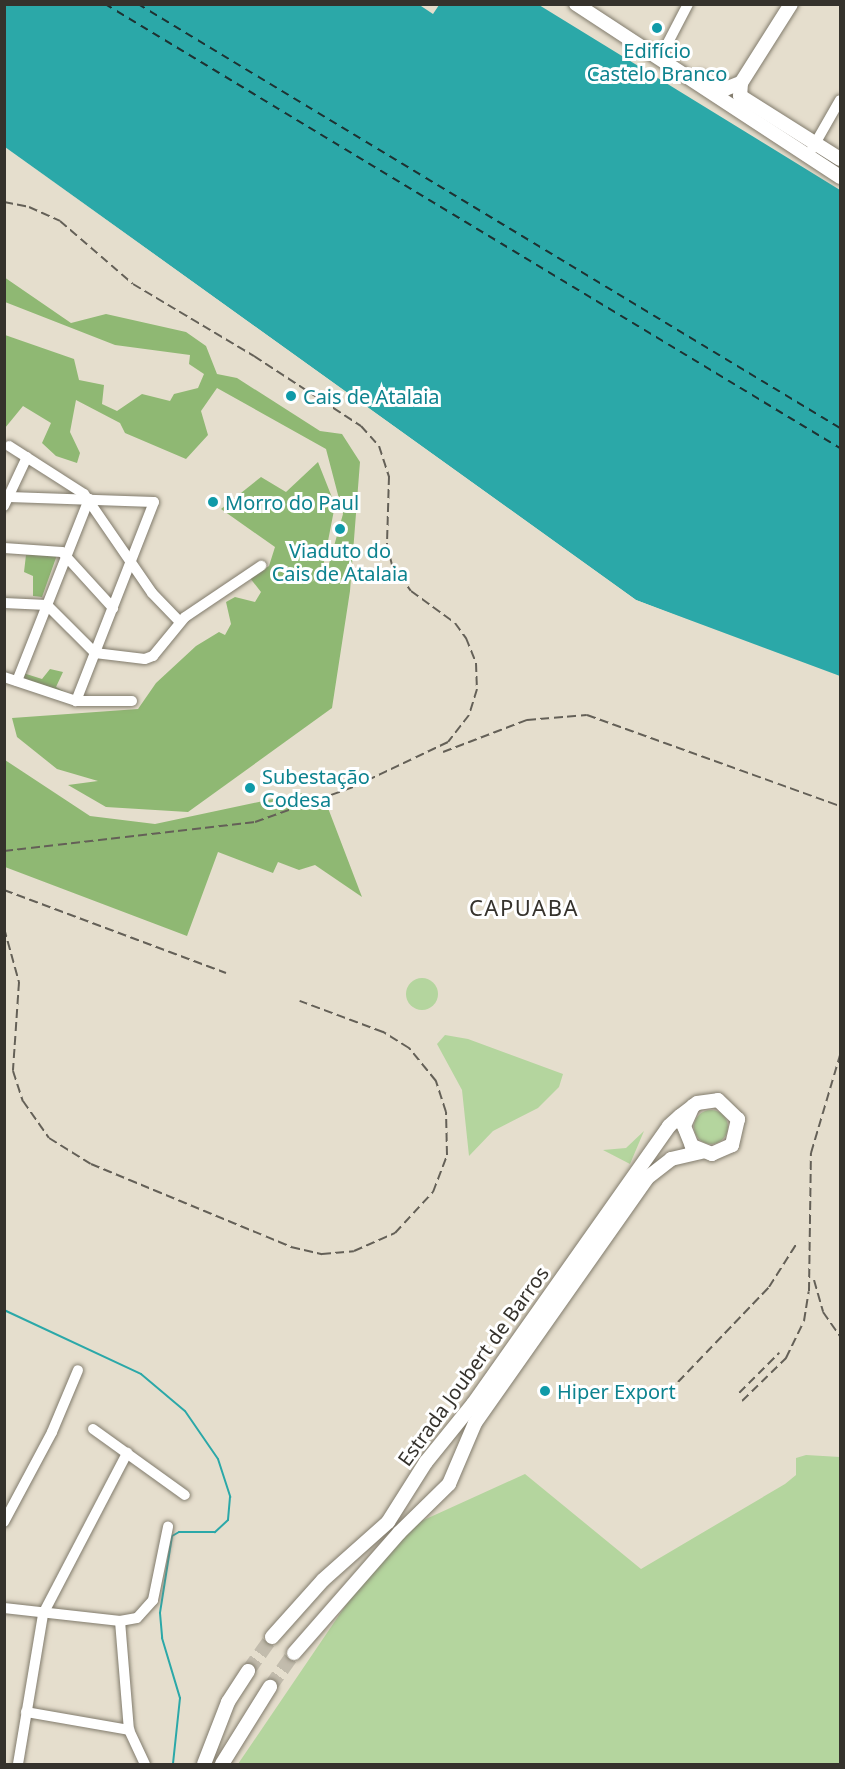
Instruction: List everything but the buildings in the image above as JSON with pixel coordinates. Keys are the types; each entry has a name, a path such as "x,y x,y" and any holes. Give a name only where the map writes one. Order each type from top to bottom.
{"main road":[{"path":"576,4 840,177"},
{"path":"790,4 741,82 740,96 745,103 840,159"},
{"path":"638,45 662,54 721,88 741,82"},
{"path":"718,1100 738,1119 737,1136 728,1149 701,1152 684,1132 693,1106 718,1100"},
{"name":"Estrada Joubert de Barros","path":"272,1637 316,1586 388,1522 426,1462 473,1404 666,1130 693,1106"},
{"name":"Estrada Joubert de Barros","path":"294,1653 392,1541 449,1484 475,1423 647,1178 671,1159 701,1152"},
{"path":"204,1764 228,1702 248,1671"},
{"path":"222,1764 270,1688"}],"street":[{"path":"662,54 688,4"},
{"path":"807,156 840,100"},
{"path":"9,446 89,499 157,600 180,622"},
{"path":"27,457 7,502 89,499 154,502 132,564 76,701"},
{"path":"17,681 89,499"},
{"path":"4,548 58,550 114,608"},
{"path":"4,603 47,605 95,653 148,658 180,622 261,566"},
{"path":"4,678 76,701 132,701"},
{"path":"4,1522 52,1432 78,1370"},
{"path":"93,1429 185,1495"},
{"path":"18,1764 43,1614 128,1453"},
{"path":"4,1608 120,1622 137,1618 153,1600 168,1527"},
{"path":"120,1622 129,1730 145,1764"},
{"path":"26,1712 129,1730"}],"green space":[{"path":"4,277 71,323 106,314 186,332 206,346 217,374 237,378 320,431 342,434 360,462 350,591 332,708 188,812 106,807 68,785 98,781 57,769 17,737 12,718 138,709 156,683 196,646 219,632 225,635 231,624 226,602 235,597 255,602 261,592 250,578 269,566 275,547 221,509 261,477 286,492 318,462 335,505 322,572 312,582 327,571 343,514 326,449 217,388 201,411 208,435 186,459 125,433 120,423 76,400 70,432 80,453 77,463 56,456 42,443 51,423 23,406 5,428 5,335 74,359 79,380 104,385 102,404 117,411 142,394 170,401 174,394 198,388 204,374 189,364 190,355 115,345 5,302"},
{"path":"26,555 57,555 42,597 33,596 33,576 24,572"},
{"path":"50,669 63,672 56,687 65,692 22,681 23,673 42,679"},
{"path":"5,760 90,816 155,824 301,793 328,808 362,897 315,865 299,870 278,862 273,873 218,852 187,936 5,867"},
{"path":"422,978 433,983 438,994 433,1005 422,1010 411,1005 406,994 411,983"},
{"path":"445,1035 468,1039 563,1074 559,1087 538,1108 493,1131 469,1156 462,1090 437,1044"},
{"path":"711,1110 723,1115 728,1127 723,1139 711,1144 699,1139 694,1127 699,1115"},
{"path":"644,1131 630,1164 603,1150 626,1148"},
{"path":"806,1455 840,1457 840,1764 238,1764 350,1599 404,1529 525,1474 641,1569 785,1484 796,1475 796,1458"}],"water":[{"path":"418,4 433,14 439,5 539,5 840,190 840,676 636,600 5,147 5,5"}],"pier":[{"path":"5,147 636,600 840,679 635,602"}],"waterway":[{"path":"4,1310 141,1374 185,1411 218,1459 230,1497 228,1520 215,1532 179,1532 172,1536 160,1613 162,1638 180,1698 173,1764"}],"ferry route":[{"path":"105,4 840,448"},
{"path":"138,4 840,428"}],"tunnel":[{"path":"248,1671 272,1637"},
{"path":"270,1687 294,1653"}],"railway":[{"path":"4,202 29,207 60,221 133,284 254,356 361,426 379,446 389,476 387,545 392,565 411,591 455,623 466,638 476,663 477,689 469,715 448,742 351,788"},
{"path":"443,752 527,720 587,715 840,806"},
{"path":"4,851 255,822 359,785"},
{"path":"4,890 226,973"},
{"path":"4,928 19,982 13,1071 23,1101 49,1138 91,1164 291,1247 322,1254 354,1251 395,1233 433,1192 447,1155 446,1112 436,1081 409,1048 383,1032 300,1001"},
{"path":"742,1401 786,1358 804,1321 809,1291 811,1153 840,1055"},
{"path":"678,1382 769,1287 797,1243"},
{"path":"814,1280 823,1312 840,1336"},
{"path":"739,1393 779,1353"}],"place":[{"name":"Edifício Castelo Branco","path":"657,28"},
{"name":"Cais de Atalaia","path":"291,396"},
{"name":"Morro do Paul","path":"213,502"},
{"name":"Viaduto do Cais de Atalaia","path":"340,529"},
{"name":"Subestação Codesa","path":"250,788"},
{"name":"Hiper Export","path":"545,1391"}],"district":[{"name":"CAPUABA","path":"524,908"}]}
